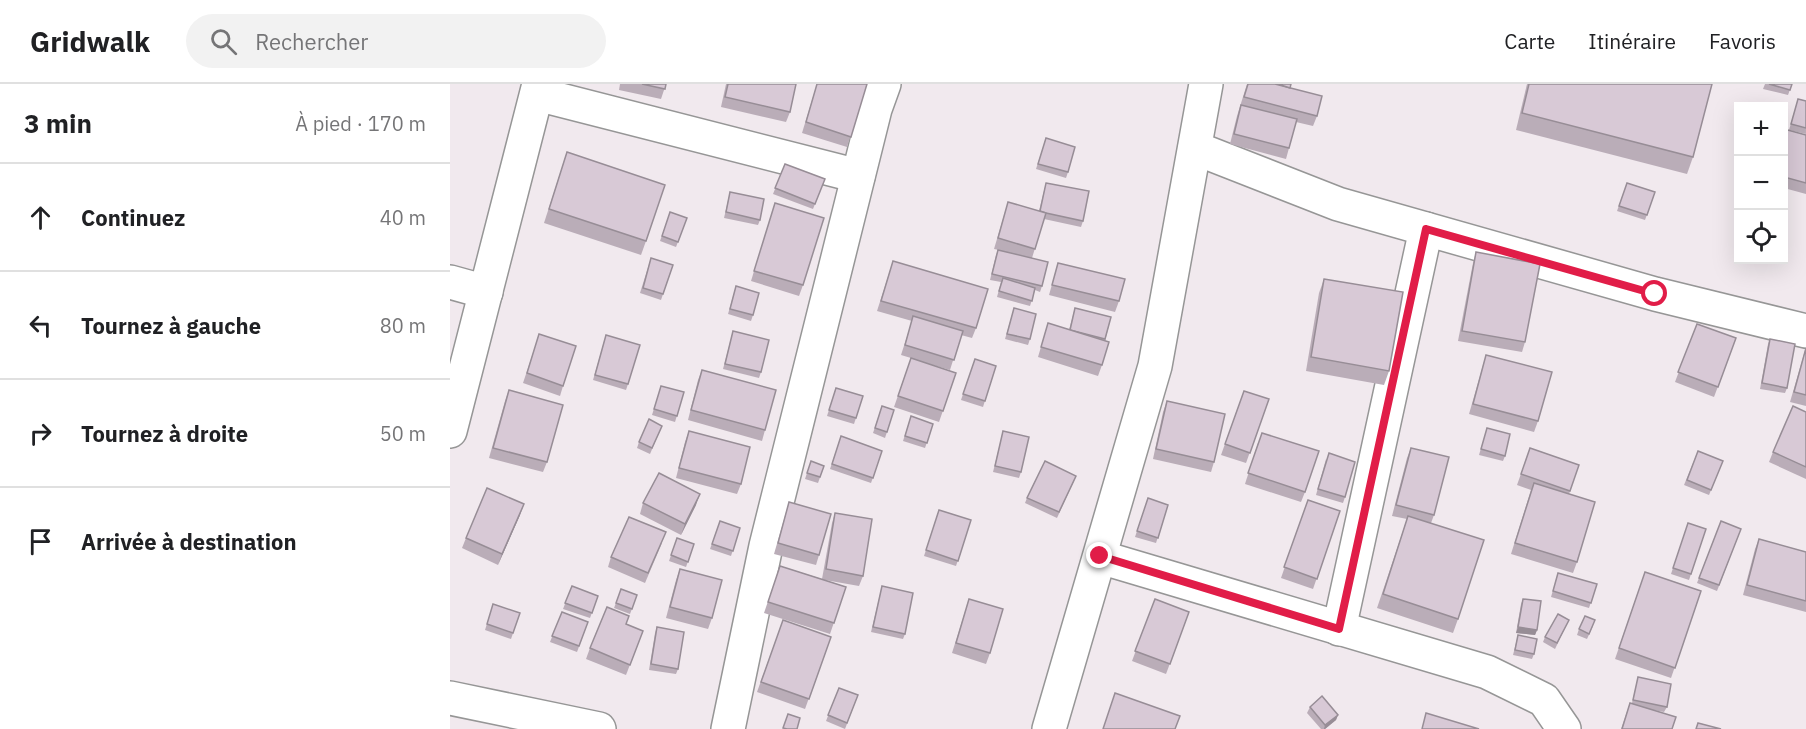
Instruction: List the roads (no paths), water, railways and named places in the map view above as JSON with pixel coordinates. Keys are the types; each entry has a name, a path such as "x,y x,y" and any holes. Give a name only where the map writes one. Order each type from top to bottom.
{"street":[{"path":"728,729 766,546 875,109 884,84"},
{"path":"1049,729 1155,366 1206,84"},
{"path":"450,431 538,89 858,176"},
{"path":"1195,148 1338,204 1655,294 1806,332"},
{"path":"1339,629 1426,229"},
{"path":"450,282 486,292"},
{"path":"1100,556 1487,672 1544,700 1564,729"},
{"path":"450,698 599,729"}]}
